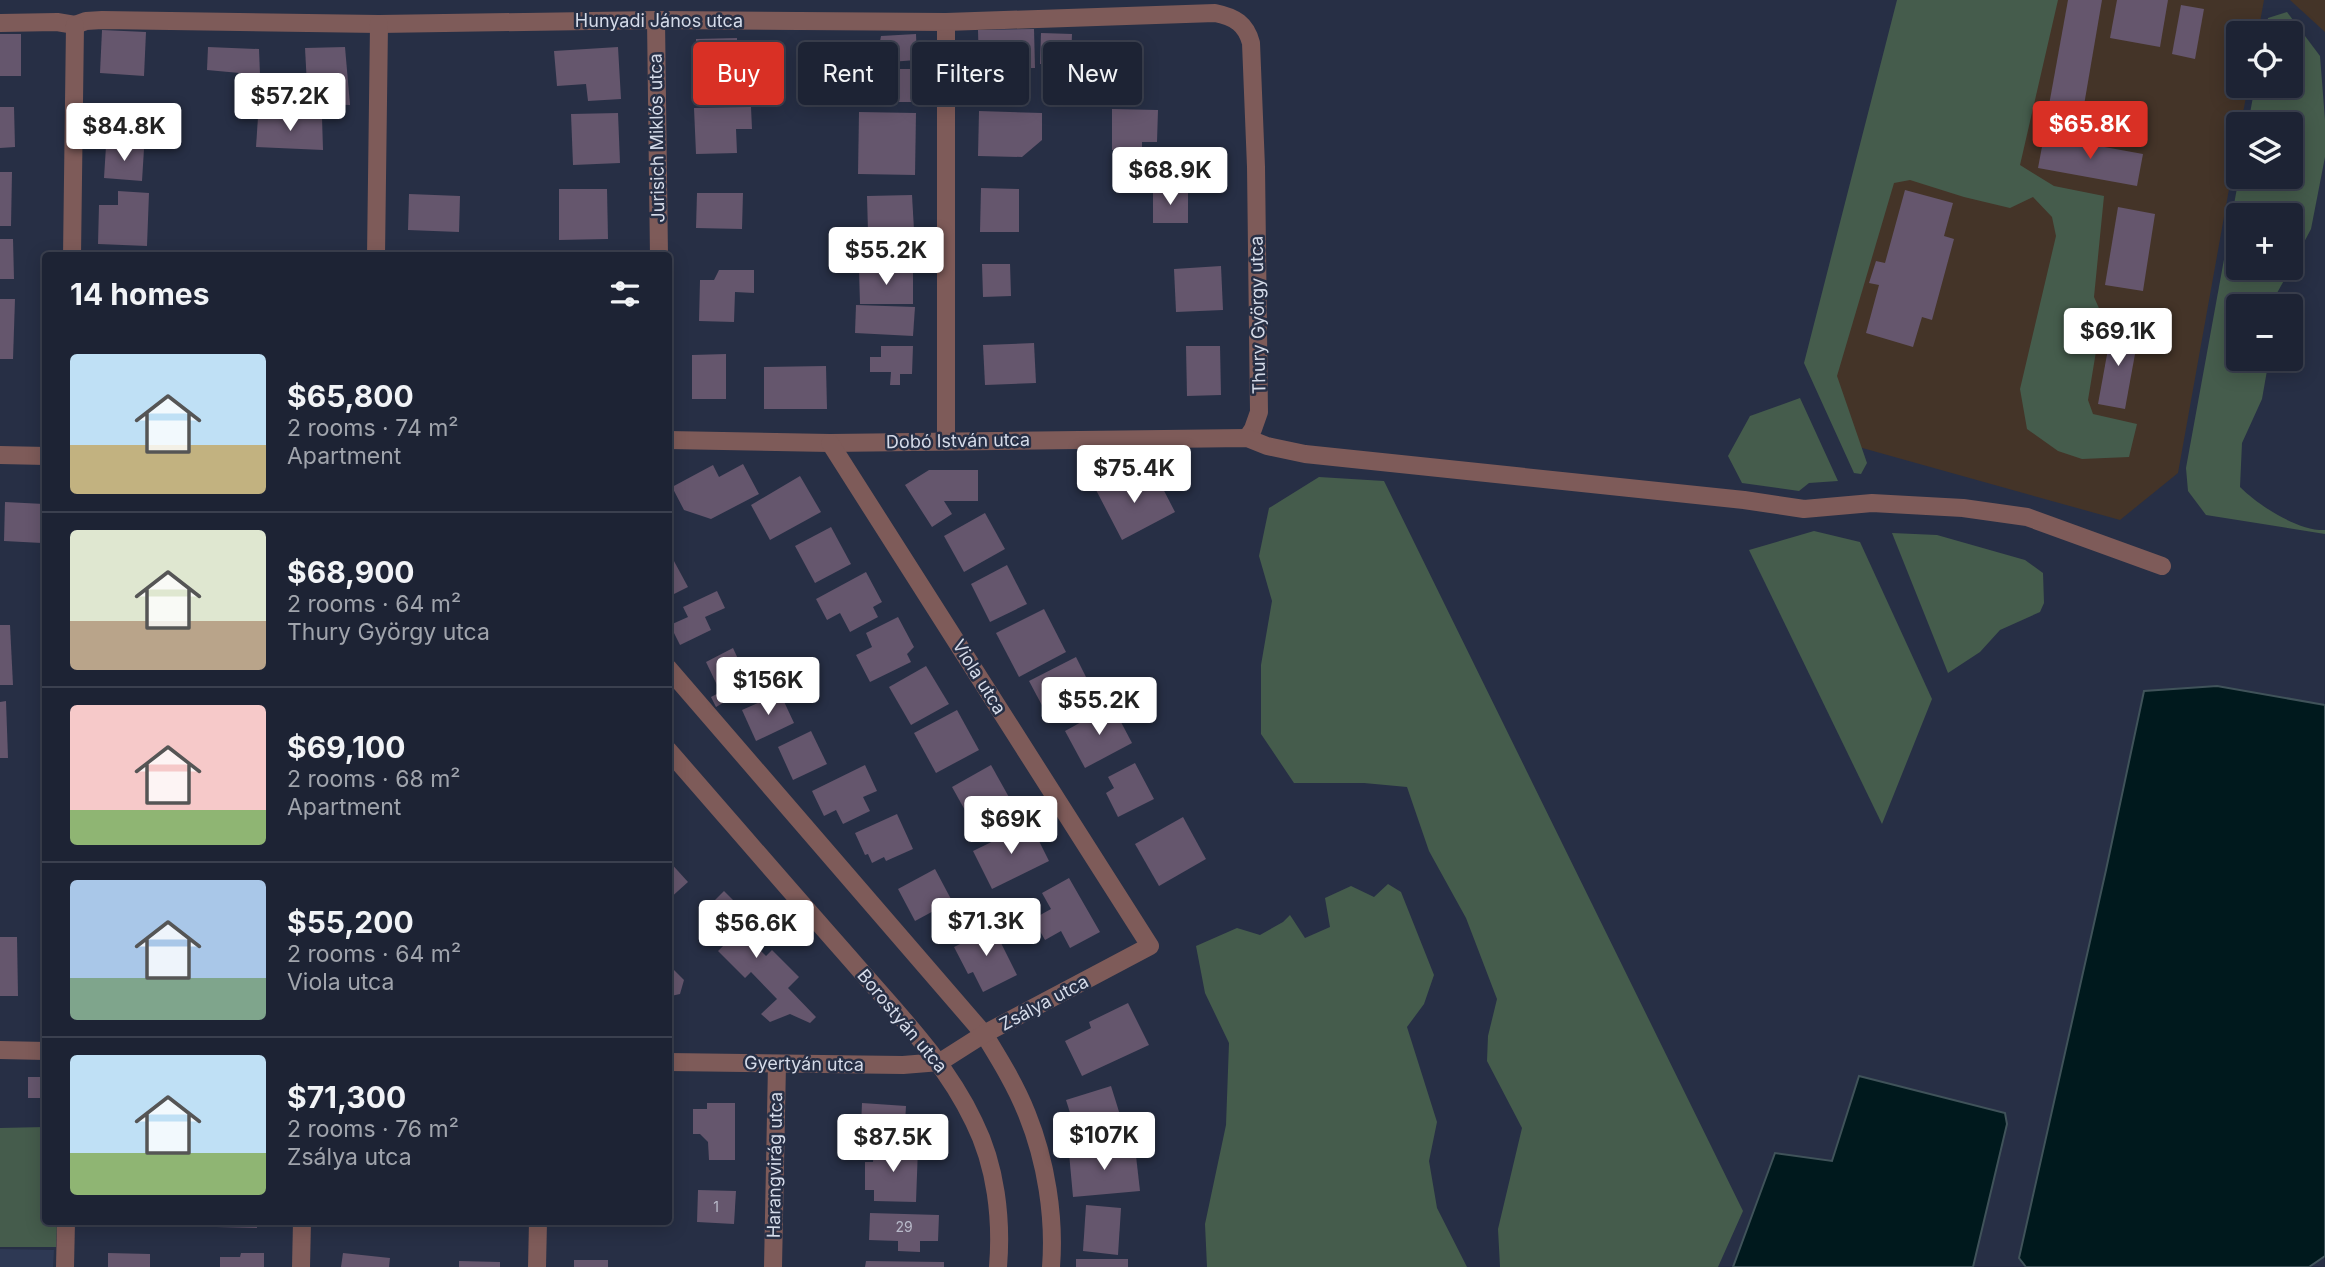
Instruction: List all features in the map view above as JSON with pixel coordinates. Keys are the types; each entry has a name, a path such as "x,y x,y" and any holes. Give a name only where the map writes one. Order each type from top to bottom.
{"street":[{"name":"Hunyadi János utca","path":"0,23 57,22 75,25 86,20 379,24 656,20 946,22 1215,13 1241,23"},
{"name":"Jurisich Miklós utca","path":"656,20 659,252"},
{"path":"946,22 946,440"},
{"name":"Thury György utca","path":"1241,23 1248,32 1251,43 1256,167 1259,412 1247,438"},
{"path":"376,252 379,24"},
{"path":"72,252 75,25"},
{"name":"Dobó István utca","path":"672,440 830,443 1247,438 1267,446 1305,454 1744,500 1804,509 1872,503 1976,509 2027,517 2162,566"},
{"name":"Viola utca","path":"830,443 1150,947"},
{"path":"0,455 42,456"},
{"path":"672,673 984,1034 1007,1072 1028,1116 1051,1213 1051,1267"},
{"name":"Borostyán utca","path":"672,755 940,1062 976,1125 987,1159 995,1192 1000,1239 998,1267"},
{"name":"Zsálya utca","path":"940,1062 984,1034 1150,947"},
{"path":"0,1050 42,1051"},
{"name":"Gyertyán utca","path":"672,1062 902,1065 940,1062"},
{"name":"Harangvirág utca","path":"773,1267 777,1064"},
{"path":"65,1267 66,1225"},
{"path":"302,1225 302,1267"},
{"path":"537,1267 538,1225"}],"shaded area":[{"path":"1897,0 2058,0 2020,165 2054,186 2104,196 2094,297 2102,315 2088,400 2093,414 2137,424 2129,457 2082,459 2058,451 2027,429 2020,389 2056,236 2052,217 2033,197 2010,208 1910,180 1894,183 1837,376 1867,463 1861,474 1854,473 1804,363"},
{"path":"2056,0 2264,0 2260,21 2226,21 2226,98 2246,98 2243,112 2226,112 2226,189 2229,189 2178,473 2120,520 1848,444 1820,375 1901,93"},
{"path":"2290,0 2325,0 2325,32"},
{"path":"2287,12 2294,21 2267,21 2268,18"},
{"path":"2303,33 2320,56 2325,157 2311,229 2303,244 2303,203 2234,203 2237,189 2303,189 2303,112 2250,112 2253,98 2303,98"},
{"path":"2226,248 2226,280 2284,280 2277,294 2226,294 2226,371 2267,371 2262,399 2242,443 2240,487 2280,516 2303,526 2325,530 2325,534 2206,515 2188,491 2186,468"},
{"path":"1800,398 1838,481 1809,483 1799,491 1742,483 1728,456 1750,416"},
{"path":"1319,477 1384,481 1743,1211 1718,1267 1500,1267 1498,1229 1522,1128 1487,1061 1488,1036 1497,999 1466,918 1429,851 1407,787 1364,783 1294,783 1261,734 1261,665 1272,601 1259,556 1269,508"},
{"path":"1814,531 1860,542 1932,699 1882,824 1749,550"},
{"path":"1892,533 1937,535 2025,560 2043,573 2044,603 2040,612 2000,630 1980,652 1948,673"},
{"path":"2217,686 2325,705 2325,1256 2309,1267 2026,1267 2019,1258 2144,691"},
{"path":"1388,884 1401,892 1434,975 1424,1004 1407,1027 1437,1122 1429,1161 1437,1208 1467,1267 1207,1267 1205,1224 1226,1125 1229,1043 1205,993 1196,946 1237,928 1260,935 1290,915 1305,938 1330,927 1325,898 1351,886 1374,897"},
{"path":"1859,1076 2005,1113 2007,1124 1973,1267 1733,1267 1775,1153 1832,1161"},
{"path":"42,1127 42,1225 57,1225 56,1247 0,1247 0,1128"},
{"path":"0,1249 54,1250 53,1267 0,1267"}],"building":[{"path":"2068,0 2102,0 2083,111 2049,105"},
{"path":"2117,0 2168,0 2160,47 2110,38"},
{"path":"2181,5 2204,9 2195,59 2172,54"},
{"path":"1034,29 1035,68 1029,68 1029,42 978,42 978,30"},
{"path":"102,30 146,32 144,76 100,73"},
{"path":"1041,33 1072,34 1072,42 1043,42 1043,64 1040,64"},
{"path":"0,34 21,34 21,76 0,76"},
{"path":"916,34 916,42 912,42 912,60 898,61 898,42 880,42 881,36"},
{"path":"737,38 737,42 696,42 696,39"},
{"path":"208,47 259,49 260,75 207,70"},
{"path":"345,47 350,105 308,104 305,48"},
{"path":"618,47 621,99 588,101 586,84 557,86 554,51"},
{"path":"898,69 912,69 912,102 898,102"},
{"path":"0,107 14,107 15,147 0,148"},
{"path":"751,107 752,129 736,129 737,153 696,154 694,108"},
{"path":"1112,109 1158,110 1157,142 1142,142 1142,151 1112,150"},
{"path":"979,111 1042,113 1042,140 1022,157 978,156"},
{"path":"859,112 916,113 915,175 858,174"},
{"path":"618,113 620,163 573,165 571,114"},
{"path":"258,117 322,118 323,150 256,147"},
{"path":"2044,136 2143,154 2137,186 2038,168"},
{"path":"106,146 144,149 142,181 104,178"},
{"path":"0,172 12,172 11,226 0,226"},
{"path":"981,188 1019,189 1019,232 980,232"},
{"path":"559,189 607,189 608,239 559,240"},
{"path":"1153,190 1188,191 1188,223 1153,223"},
{"path":"1905,190 1953,203 1944,236 1954,239 1932,320 1922,317 1913,347 1866,333 1879,285 1869,283 1876,261 1885,263"},
{"path":"118,191 149,193 147,246 98,244 99,205 118,205"},
{"path":"697,193 743,193 742,229 696,228"},
{"path":"409,194 460,196 459,232 408,230"},
{"path":"912,195 914,230 868,232 867,196"},
{"path":"2118,207 2155,214 2143,291 2105,285"},
{"path":"0,239 13,239 14,279 0,279"},
{"path":"982,264 1010,264 1011,296 983,297"},
{"path":"1221,266 1223,310 1176,312 1174,269"},
{"path":"913,269 913,304 860,304 859,270"},
{"path":"719,270 754,270 754,293 735,292 734,322 699,321 700,280 714,280"},
{"path":"0,299 15,299 13,359 0,359"},
{"path":"856,305 915,307 913,336 855,333"},
{"path":"2112,327 2139,332 2125,409 2098,404"},
{"path":"1034,343 1036,383 985,385 983,345"},
{"path":"881,346 913,346 912,374 900,374 900,385 890,385 891,372 870,372 870,357 881,357"},
{"path":"1186,346 1220,346 1221,395 1187,396"},
{"path":"726,354 726,399 692,399 692,355"},
{"path":"826,366 827,409 764,409 764,367"},
{"path":"743,464 759,494 711,519 684,510 672,487 713,465 719,477"},
{"path":"929,470 978,470 978,501 944,501 952,514 932,527 905,485"},
{"path":"1126,472 1136,491 1158,479 1175,512 1122,540 1095,488"},
{"path":"800,476 821,512 770,540 751,505"},
{"path":"5,502 42,504 42,543 4,541"},
{"path":"985,513 1005,549 964,572 944,536"},
{"path":"831,527 851,564 815,583 795,546"},
{"path":"672,557 688,587 672,595"},
{"path":"1007,565 1027,604 990,622 971,584"},
{"path":"866,572 882,602 873,607 878,617 850,632 840,613 827,620 816,599"},
{"path":"717,591 725,608 705,617 711,630 680,645 672,624 688,617 683,607"},
{"path":"1044,609 1066,652 1019,677 996,633"},
{"path":"898,617 914,647 907,654 911,662 870,682 856,655 872,647 866,633"},
{"path":"0,625 10,625 13,685 0,685"},
{"path":"733,648 744,672 717,685 706,662"},
{"path":"1076,657 1091,687 1045,711 1029,681"},
{"path":"926,666 949,704 911,725 889,687"},
{"path":"728,688 733,697 716,707 711,697"},
{"path":"780,693 794,723 756,741 742,710"},
{"path":"6,701 8,758 0,758 0,702"},
{"path":"1112,705 1132,743 1085,768 1065,731"},
{"path":"957,710 979,750 936,773 914,733"},
{"path":"811,731 827,764 793,780 778,747"},
{"path":"1135,763 1154,799 1118,817 1106,793 1114,788 1108,777"},
{"path":"865,765 877,791 863,797 870,811 843,824 836,810 824,816 812,791"},
{"path":"991,765 1010,799 971,821 952,787"},
{"path":"897,814 913,849 886,861 884,857 872,863 868,854 865,855 855,833"},
{"path":"1183,817 1206,859 1159,886 1135,844"},
{"path":"1030,823 1049,861 992,889 973,851"},
{"path":"672,864 688,882 672,896"},
{"path":"935,869 952,901 915,921 898,889"},
{"path":"1069,878 1100,932 1070,948 1061,931 1045,940 1033,919 1051,909 1042,893"},
{"path":"724,891 751,918 740,930 766,956 772,950 799,977 788,988 816,1017 810,1023 790,1014 770,1022 761,1014 777,999 751,972 745,978 718,951 729,940 702,913"},
{"path":"991,923 1017,975 983,992 973,972 968,974 954,947 964,942 961,938"},
{"path":"0,937 17,937 18,996 0,996"},
{"path":"672,968 684,980 680,994 672,996"},
{"path":"1128,1003 1149,1045 1082,1076 1065,1041 1091,1028 1089,1022"},
{"path":"28,1077 42,1077 42,1098 28,1098"},
{"path":"1111,1086 1125,1131 1080,1145 1066,1100"},
{"path":"707,1103 735,1103 735,1160 709,1160 708,1142 700,1134 693,1134 693,1109 707,1109"},
{"path":"862,1103 906,1106 904,1140 871,1138 871,1127 861,1127"},
{"path":"874,1147 918,1148 916,1202 874,1201 874,1190 865,1190 865,1162 873,1162"},
{"path":"1135,1147 1140,1191 1073,1197 1069,1153"},
{"path":"698,1190 736,1191 734,1224 697,1222"},
{"path":"1086,1205 1121,1208 1118,1255 1083,1251"},
{"path":"870,1213 939,1215 938,1241 920,1241 920,1252 898,1251 898,1241 869,1240"},
{"path":"216,1225 257,1225 257,1228"},
{"path":"576,1225 608,1225 576,1227"},
{"path":"108,1253 150,1254 150,1267 108,1267"},
{"path":"241,1253 264,1253 264,1267 220,1267 220,1257 240,1257"},
{"path":"343,1253 390,1258 389,1267 341,1267"},
{"path":"1076,1259 1128,1259 1128,1267 1076,1267"},
{"path":"574,1260 608,1260 608,1267 574,1267"},
{"path":"459,1261 500,1262 500,1267 459,1267"},
{"path":"866,1261 944,1262 944,1267 865,1267"}]}
